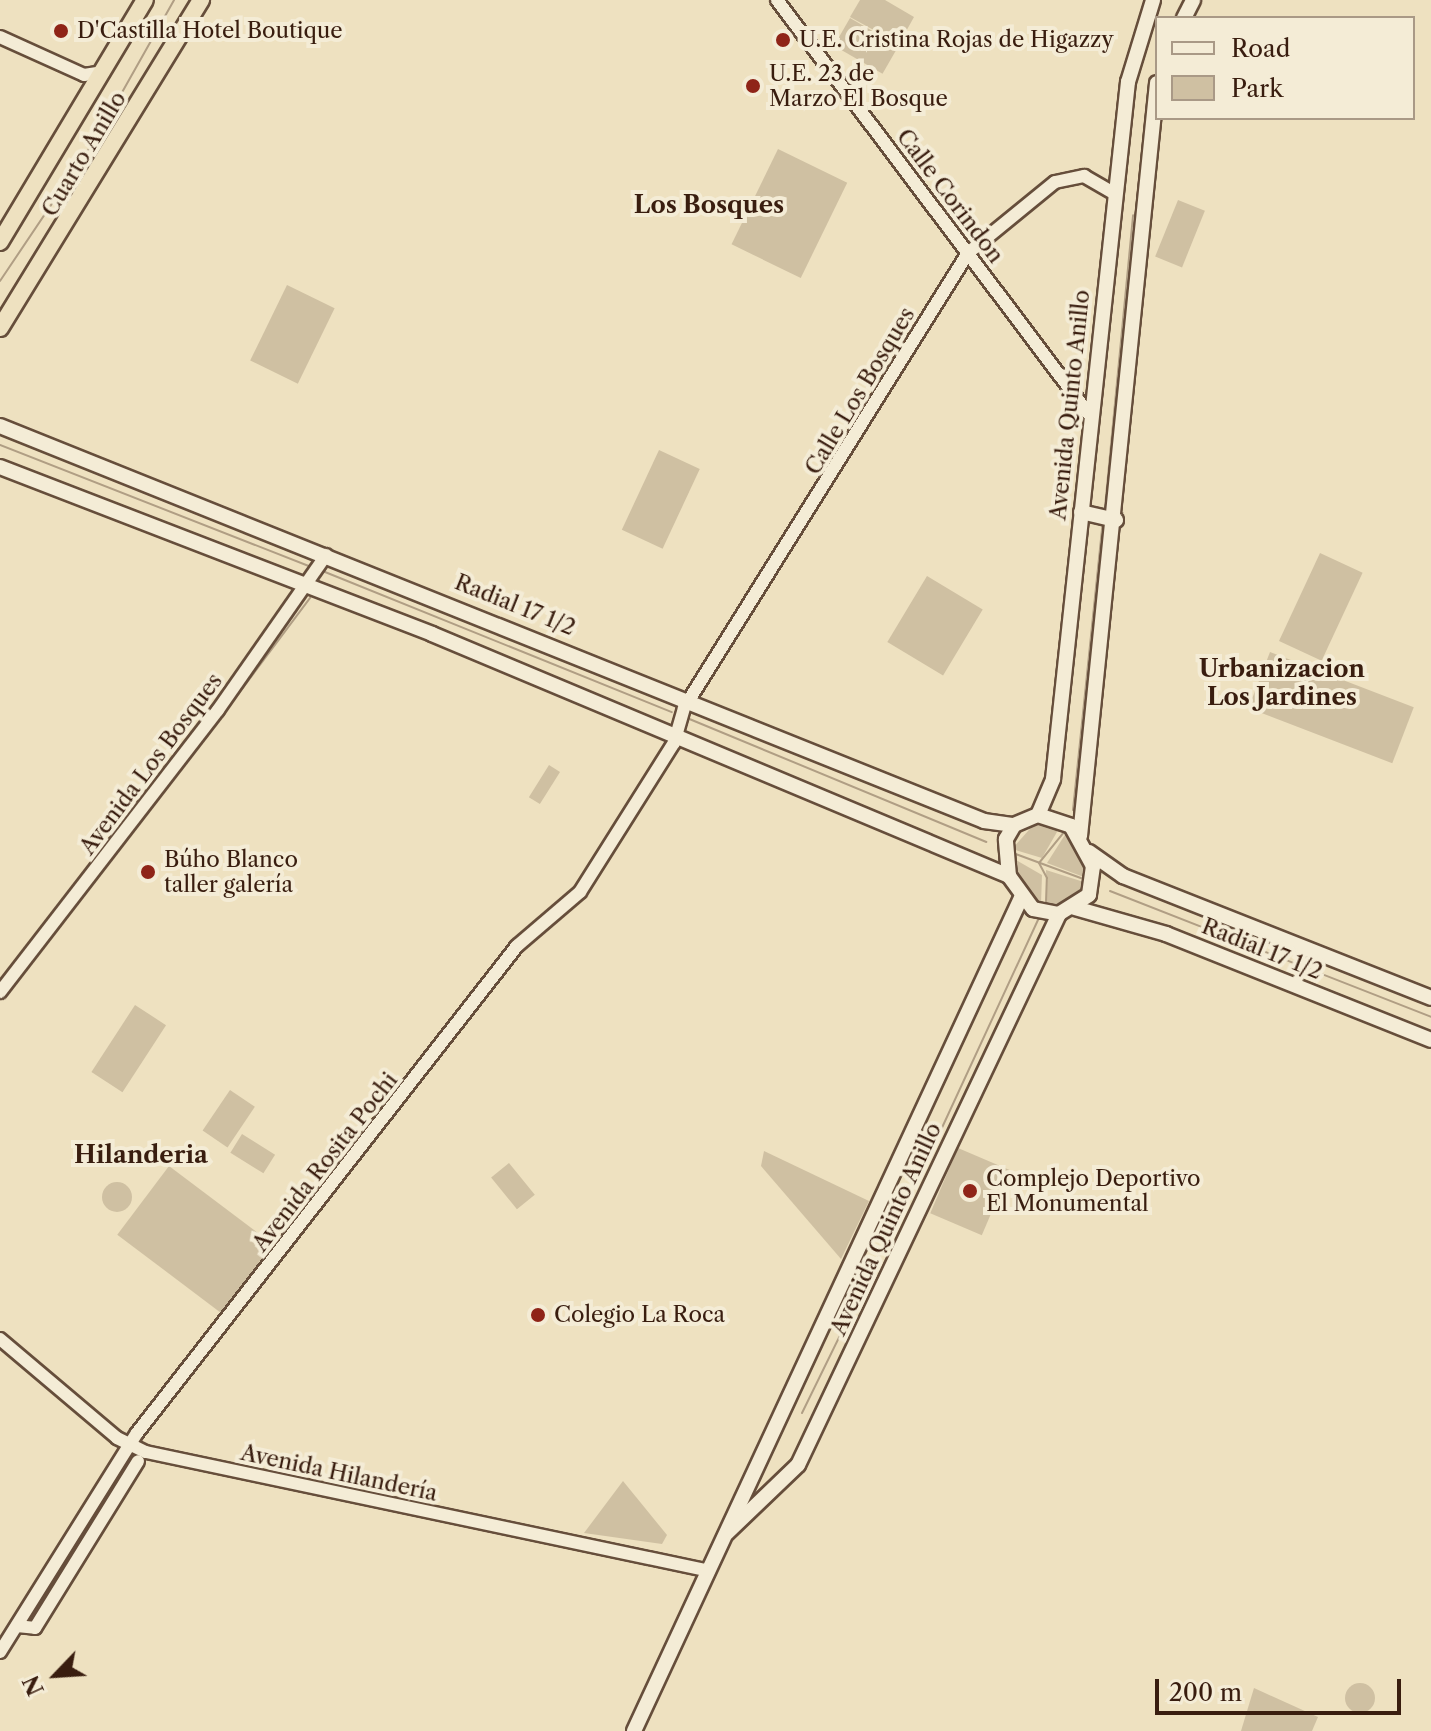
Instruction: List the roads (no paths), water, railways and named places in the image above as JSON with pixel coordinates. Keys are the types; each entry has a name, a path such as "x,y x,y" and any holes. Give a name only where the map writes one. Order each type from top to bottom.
{"highway":[{"path":"0,242 93,92 145,0"},
{"name":"Cuarto Anillo","path":"0,328 201,0"}],"main road":[{"name":"Avenida Quinto Anillo","path":"1038,815 1053,779 1114,193 1133,60 1153,0"},
{"path":"1080,836 1116,520 1155,104"},
{"name":"Radial 17 1/2","path":"0,426 691,700 984,821 1014,825"},
{"path":"0,467 675,733 1009,876"},
{"path":"1081,512 1116,520"},
{"path":"1038,815 1060,818 1080,836 1089,852 1094,879 1075,908 1059,914 1045,914 1021,898 1009,876 1006,839 1014,825 1038,815"},
{"name":"Radial 17 1/2","path":"1089,852 1123,876 1431,998"},
{"name":"Avenida Quinto Anillo","path":"634,1731 705,1570 761,1457 1021,898"},
{"name":"Radial 17 1/2","path":"1075,908 1166,934 1431,1040"},
{"name":"Avenida Quinto Anillo","path":"720,1539 786,1480 1059,914"},
{"path":"761,1457 768,1474 786,1480"}],"street":[{"name":"Calle Corindon","path":"777,0 1091,417"},
{"path":"0,37 84,75 106,70"},
{"path":"84,75 93,92"},
{"name":"Calle Los Bosques","path":"675,733 691,700 968,253 1055,182 1084,176 1114,193"},
{"name":"Avenida Los Bosques","path":"0,992 309,587 326,555"},
{"name":"Avenida Rosita Pochi","path":"0,1652 132,1446 517,946 580,892 675,733"},
{"name":"Avenida Hilandería","path":"0,1339 132,1446 705,1570"},
{"name":"Avenida Rosita Pochi","path":"17,1626 35,1628 138,1461"}],"waterway":[{"path":"0,281 98,135 174,0"},
{"path":"1105,507 1133,215"},
{"path":"0,445 312,567"},
{"path":"1073,810 1103,522"},
{"path":"325,572 672,712"},
{"path":"230,705 310,598"},
{"path":"687,718 986,842"},
{"path":"206,738 218,720"},
{"path":"1046,902 1047,878 1039,863 1064,832"},
{"path":"1013,853 1086,880"},
{"path":"1110,891 1431,1017"},
{"path":"940,1132 1039,918"},
{"path":"802,1413 935,1142"}],"place":[{"name":"D'Castilla Hotel Boutique","path":"61,31"},
{"name":"U.E. Cristina Rojas de Higazzy","path":"783,40"},
{"name":"U.E. 23 de Marzo El Bosque","path":"753,86"},
{"name":"Búho Blanco taller galería","path":"148,872"},
{"name":"Complejo Deportivo El Monumental","path":"970,1191"},
{"name":"Colegio La Roca","path":"538,1315"}],"district":[{"name":"Los Bosques","path":"709,205"},
{"name":"Urbanizacion Los Jardines","path":"1282,683"},
{"name":"Hilanderia","path":"141,1155"}]}
